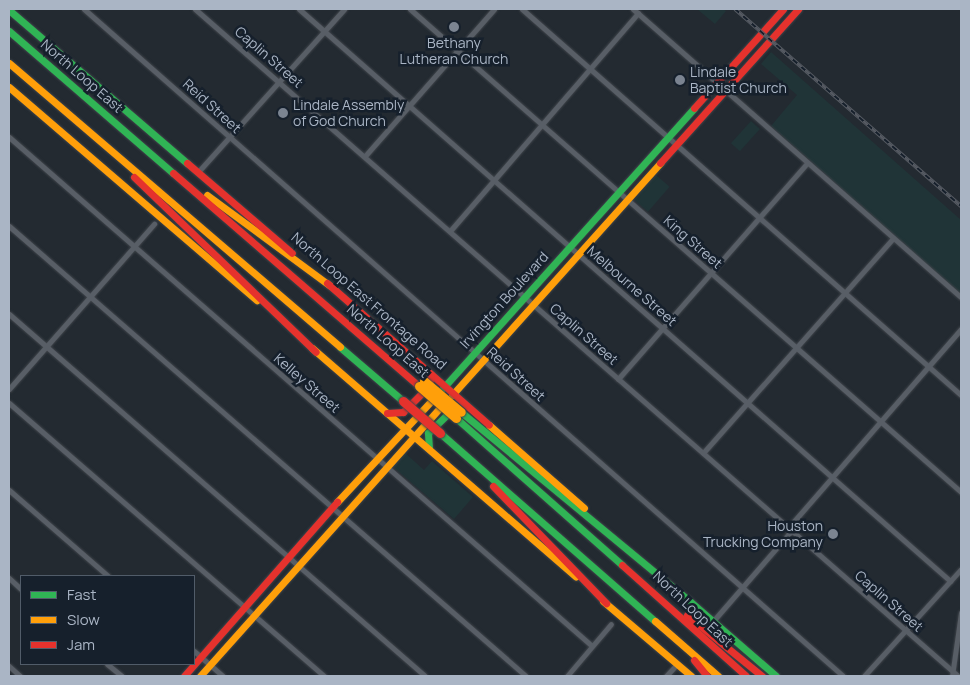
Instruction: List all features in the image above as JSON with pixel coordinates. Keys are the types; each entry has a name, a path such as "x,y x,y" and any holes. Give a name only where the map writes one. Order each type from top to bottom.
{"main road":[{"name":"Irvington Boulevard","path":"197,654 245,607 403,428 446,386 476,353 667,136 718,83 783,9"},
{"name":"Irvington Boulevard","path":"200,676 384,466 412,435 454,394 675,143 727,91 798,9"},
{"name":"North Loop East Frontage Road","path":"9,10 446,386 776,676"},
{"path":"776,16 785,24"},
{"name":"North Loop East","path":"9,31 403,372 421,383 458,415 746,676"},
{"path":"9,64 403,401 718,676"},
{"path":"734,65 743,73"},
{"path":"9,87 691,676"},
{"path":"124,130 329,285"},
{"path":"98,140 316,352"},
{"path":"386,413 403,412 430,386 431,374"},
{"path":"431,451 426,437 434,427 458,406 473,410"},
{"path":"458,415 688,600"},
{"path":"451,443 606,603"},
{"path":"653,590 762,676"},
{"path":"680,642 707,676"},
{"name":"Irvington Boulevard","path":"184,676 190,665"}],"street":[{"name":"Reid Street","path":"84,9 843,676"},
{"name":"Caplin Street","path":"196,9 366,156 525,298 906,631 952,674 958,676"},
{"name":"Melbourne Street","path":"299,9 950,581"},
{"path":"198,172 344,9"},
{"name":"King Street","path":"410,9 961,492"},
{"path":"366,156 494,9"},
{"path":"522,9 961,395"},
{"path":"450,231 636,11 807,163 961,296"},
{"name":"Kelley Street","path":"9,137 384,466 592,645"},
{"path":"618,379 807,163"},
{"path":"9,389 154,224"},
{"path":"9,226 526,676"},
{"path":"703,454 893,238"},
{"path":"9,314 425,676"},
{"path":"714,620 743,589 832,476 961,329"},
{"path":"9,403 324,676"},
{"path":"9,490 107,575"},
{"path":"864,676 961,569"},
{"path":"9,578 20,588"},
{"path":"952,674 961,614"},
{"path":"567,676 611,624"},
{"path":"197,654 223,676"},
{"path":"666,676 677,664"},
{"path":"108,665 122,676"},
{"path":"9,666 20,676"}],"green space":[{"path":"697,9 723,9 726,11 715,24"},
{"path":"771,52 961,220 961,294 771,126 797,95 761,64"},
{"path":"751,121 760,129 740,151 731,143"},
{"path":"656,175 670,187 648,212 634,200"},
{"path":"404,452 424,470 432,461 473,497 454,519 392,466"}],"railway":[{"path":"735,9 961,206"}],"traffic: fast":[{"path":"9,10 187,163"},
{"path":"9,31 173,173"},
{"path":"443,388 694,108"},
{"path":"340,347 403,401"},
{"path":"429,448 428,433 452,410"},
{"path":"461,412 688,600"},
{"path":"456,418 622,565"},
{"path":"440,433 655,621"},
{"path":"686,598 776,676"}],"traffic: slow":[{"path":"9,63 340,347"},
{"path":"9,87 257,300"},
{"path":"452,395 660,163"},
{"path":"207,195 329,285"},
{"path":"312,348 576,577"},
{"path":"424,381 461,412"},
{"path":"419,386 456,418"},
{"path":"337,502 436,396"},
{"path":"200,676 444,403"},
{"path":"489,425 584,508"},
{"path":"603,601 691,676"},
{"path":"655,621 718,676"}],"traffic: jam":[{"path":"694,108 783,9"},
{"path":"660,163 798,9"},
{"path":"187,163 292,253"},
{"path":"173,173 419,386"},
{"path":"134,177 316,352"},
{"path":"327,283 489,425"},
{"path":"387,413 403,412 429,386 431,374"},
{"path":"403,401 440,433"},
{"path":"493,486 606,603"},
{"path":"195,663 337,502"},
{"path":"622,565 746,676"},
{"path":"687,615 762,676"},
{"path":"694,660 707,676"},
{"path":"184,676 194,665"}],"place":[{"name":"Bethany Lutheran Church","path":"454,27"},
{"name":"Lindale Baptist Church","path":"680,80"},
{"name":"Lindale Assembly of God Church","path":"283,113"},
{"name":"Houston Trucking Company","path":"833,534"}]}
